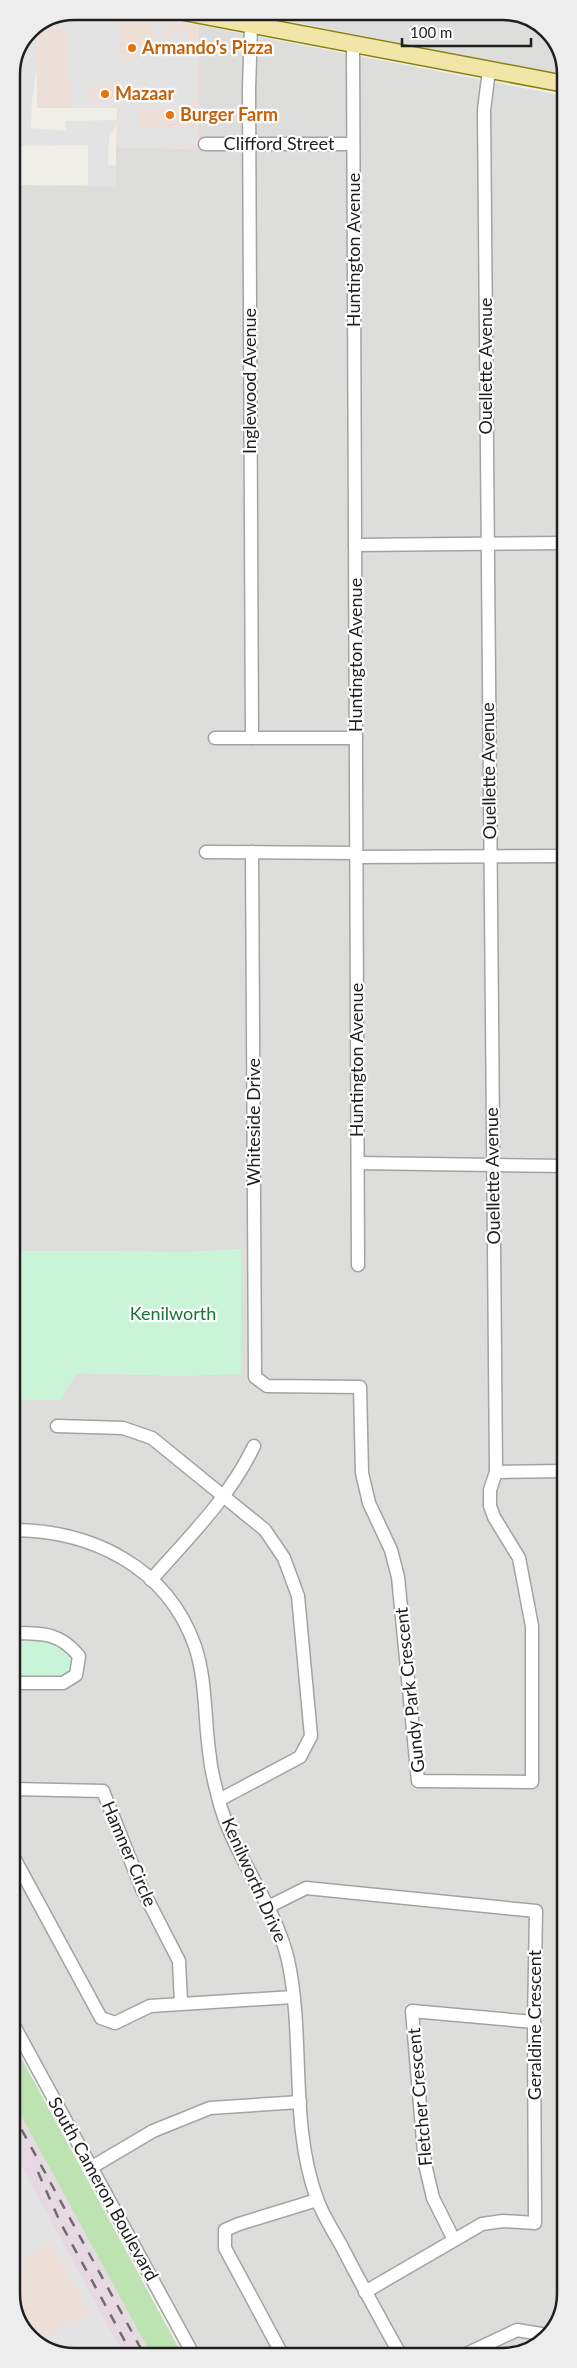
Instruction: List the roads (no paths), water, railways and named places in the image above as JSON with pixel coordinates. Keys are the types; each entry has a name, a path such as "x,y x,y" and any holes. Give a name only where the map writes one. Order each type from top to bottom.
{"main road":[{"path":"225,20 557,83"}],"street":[{"name":"Inglewood Avenue","path":"251,25 249,144 252,738"},
{"name":"Huntington Avenue","path":"353,44 358,1265"},
{"name":"Ouellette Avenue","path":"490,70 484,110 496,1472"},
{"name":"Clifford Street","path":"205,144 353,144"},
{"path":"355,545 557,543"},
{"path":"215,738 356,738"},
{"path":"206,852 490,857 557,856"},
{"name":"Whiteside Drive","path":"252,852 255,1377 267,1386"},
{"path":"358,1163 557,1166"},
{"name":"Gundy Park Crescent","path":"267,1386 360,1386 362,1473 370,1503 391,1550 398,1577 418,1781 532,1782 532,1626 519,1558 494,1517 490,1506 490,1490 496,1472"},
{"path":"57,1426 123,1428 152,1438 225,1496 264,1530 284,1558 298,1596 311,1736 300,1757 219,1800"},
{"path":"152,1580 225,1496 241,1472 254,1446"},
{"path":"496,1472 557,1471"},
{"name":"Kenilworth Drive","path":"20,1530 39,1530 69,1535 109,1550 131,1563 152,1580 176,1607 195,1646 202,1683 210,1759 219,1800 236,1848 277,1926 288,1960 306,2155 317,2200 396,2348"},
{"path":"20,1634 40,1633 67,1643 78,1656 76,1675 63,1683 20,1683"},
{"name":"Hamner Circle","path":"20,1789 103,1791 142,1889 179,1961 181,2003"},
{"path":"20,1869 101,2018 115,2023 150,2006 292,1997"},
{"name":"Geraldine Crescent","path":"268,1907 306,1888 536,1911 534,2022 535,2224 503,2221 482,2224 365,2292"},
{"name":"Fletcher Crescent","path":"454,2240 433,2198 425,2164 412,2011 534,2022"},
{"name":"South Cameron Boulevard","path":"20,2036 190,2348"},
{"path":"92,2167 154,2131 210,2108 300,2102"},
{"path":"279,2348 225,2248 225,2230 317,2200"},
{"path":"479,2348 517,2330 540,2334"}],"railway":[{"path":"20,2127 141,2348"},
{"path":"38,2172 60,2222 129,2348"}],"place":[{"name":"Armando's Pizza","path":"132,48"},
{"name":"Mazaar","path":"105,94"},
{"name":"Burger Farm","path":"170,115"}],"park label":[{"name":"Kenilworth","path":"173,1314"}]}
